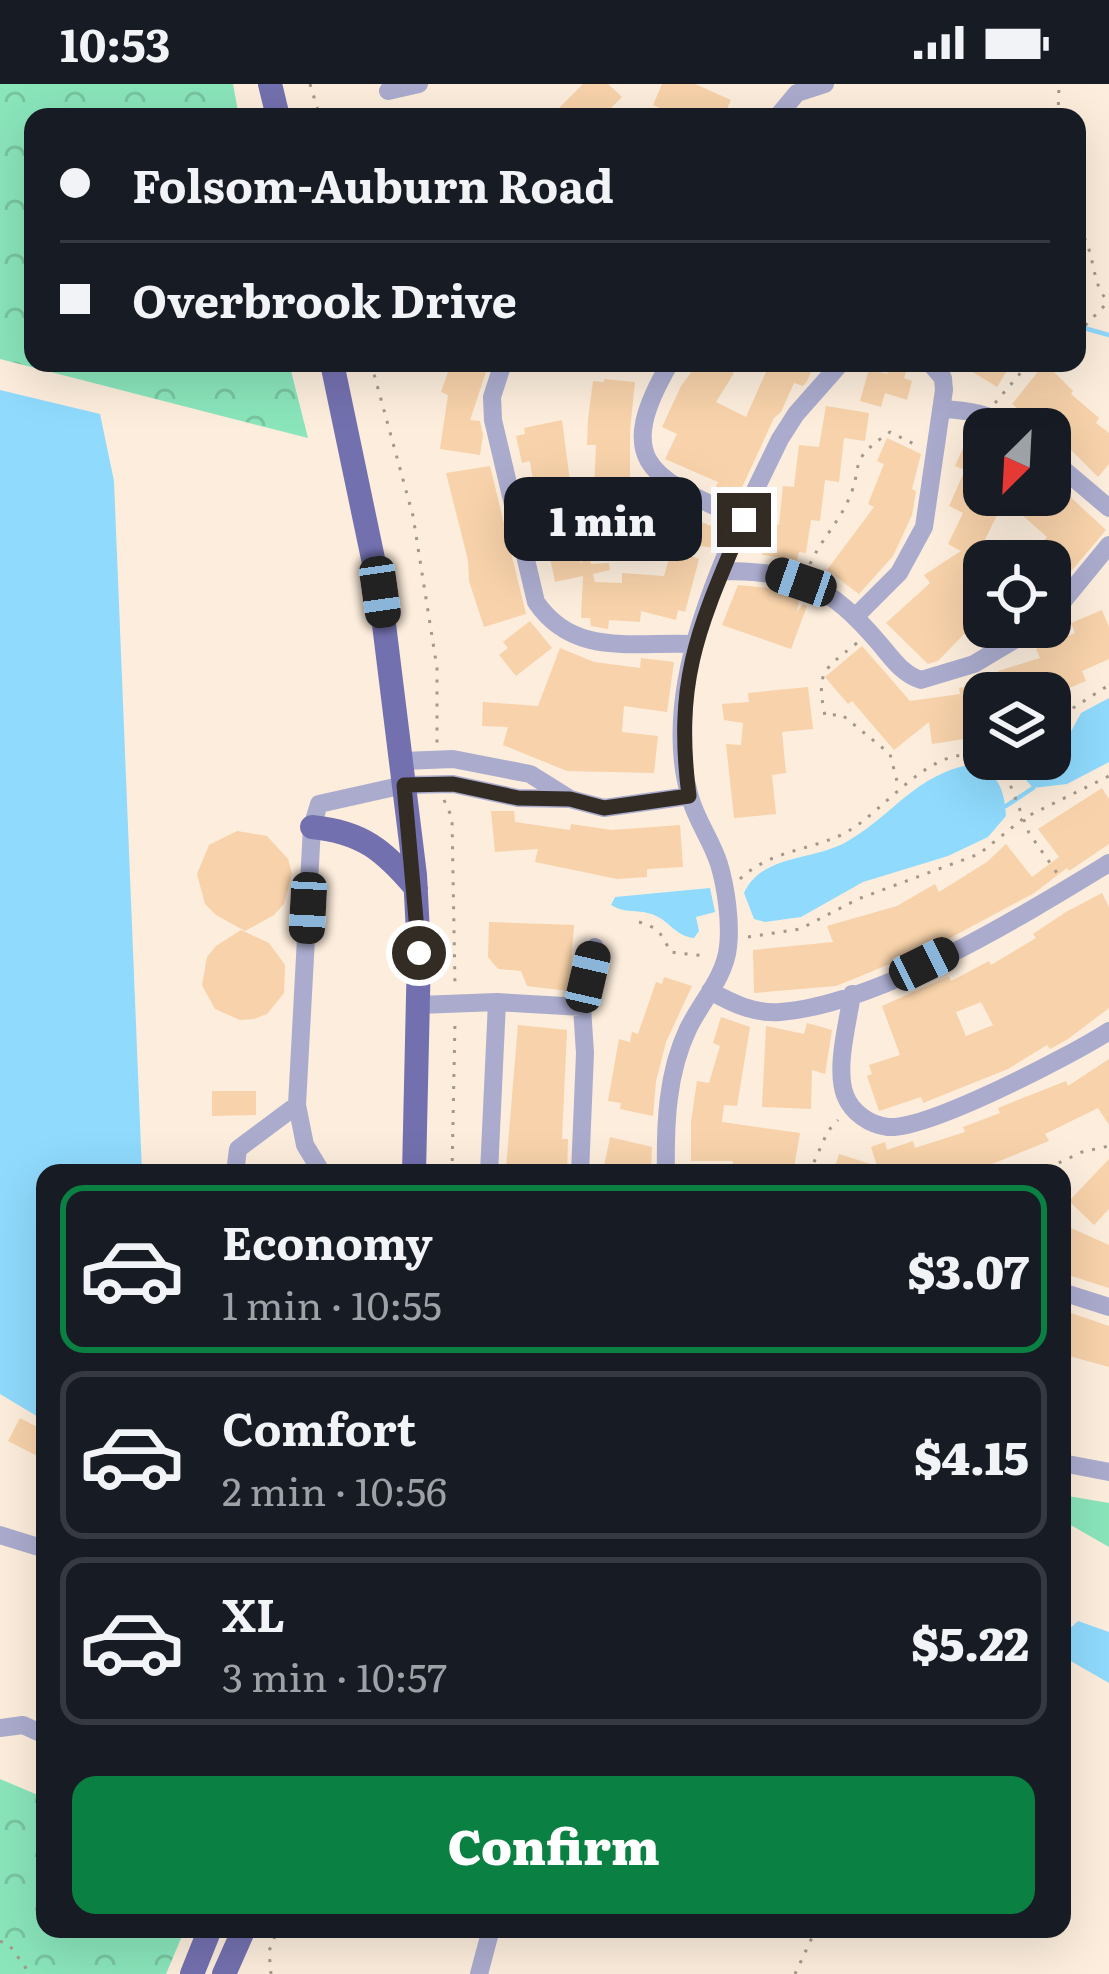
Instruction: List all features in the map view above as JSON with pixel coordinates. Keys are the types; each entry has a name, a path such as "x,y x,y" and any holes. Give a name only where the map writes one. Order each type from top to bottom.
{"main road":[{"path":"334,372 380,592 416,888 419,1005 414,1164"},
{"path":"312,827 344,830 368,842 416,888"},
{"path":"192,1974 206,1938"},
{"path":"224,1974 240,1938"}],"street":[{"path":"388,91 419,84"},
{"path":"791,89 826,84"},
{"path":"500,372 492,397 493,420 536,602 566,634 586,642 694,644"},
{"path":"666,372 644,415 642,438 649,460 679,492 744,520"},
{"path":"667,1164 672,1078 688,1028 726,958 728,930 720,867 689,796 683,712 694,644 780,439 834,372"},
{"path":"856,616 899,573 924,527 941,409 943,378 938,372"},
{"path":"941,409 963,412"},
{"path":"1071,476 1109,508"},
{"path":"1071,591 1109,545"},
{"path":"722,571 770,571 841,602 901,669 921,680 974,664 1001,648"},
{"path":"317,1164 305,1145 297,1105 312,827 319,803 453,759 530,774 570,799 604,808 689,796"},
{"path":"710,992 757,1011 778,1012 852,994 977,939 1109,862"},
{"path":"580,1164 582,1006 595,947"},
{"path":"852,994 842,1076 845,1096 872,1124 891,1128 1019,1079 1109,1030"},
{"path":"489,1164 497,1002"},
{"path":"419,1005 582,1006"},
{"path":"236,1164 238,1149 297,1105"},
{"path":"1071,1295 1109,1306"},
{"path":"1071,1465 1109,1472"},
{"path":"0,1535 36,1547"},
{"path":"0,1728 22,1725 36,1731"},
{"path":"479,1974 489,1938"}],"path":[{"path":"1086,242 1101,296 1109,301 1086,325"},
{"path":"373,372 413,516 437,668 439,738"},
{"path":"988,408 1021,372"},
{"path":"801,582 826,531 844,511 865,449 890,433 914,445 936,447"},
{"path":"870,632 822,671 819,686 825,716 841,714 890,754 900,790"},
{"path":"1071,710 1109,685"},
{"path":"740,894 740,879 752,868 779,853 839,836 930,768 963,758"},
{"path":"744,923 748,937 800,929 858,899 980,854 1024,818 1109,776"},
{"path":"1007,780 1042,856 1069,887"},
{"path":"639,922 663,934 670,952 726,958"},
{"path":"813,1164 828,1131 853,1107"},
{"path":"1056,1164 1109,1146"},
{"path":"271,1974 269,1951 274,1938"},
{"path":"795,1974 812,1938"},
{"path":"0,1941 10,1946 30,1974"}],"green space":[{"path":"0,84 233,84 237,108 24,108 24,365 0,359"},
{"path":"51,372 291,372 308,438"},
{"path":"1071,1497 1109,1503 1109,1547 1071,1525"},
{"path":"0,1779 36,1794 36,1938 181,1938 166,1974 0,1974"}],"water":[{"path":"0,390 100,414 114,481 142,1164 36,1164 36,1416 0,1394"},
{"path":"1109,698 1109,762 1067,784 1033,788 1026,780 1071,780 1071,732 1081,713"},
{"path":"963,766 963,780 998,783 1006,816 988,837 948,856 863,882 801,917 754,919 744,893 763,871 848,841 920,786"},
{"path":"710,888 715,912 696,917 699,931 694,938 657,916 611,905 615,897"},
{"path":"1078,1621 1109,1632 1109,1683 1071,1661 1071,1628"}],"building":[{"path":"583,84 608,84 622,97 611,108 559,108"},
{"path":"662,84 695,84 731,100 727,108 653,105"},
{"path":"448,372 486,372 470,420 480,421 480,455 440,449 448,395 441,392"},
{"path":"691,372 732,372 716,402 746,417 766,372 811,372 803,386 794,383 738,496 665,459 677,434 662,427"},
{"path":"868,372 906,372 904,378 912,381 907,400 885,393 881,407 860,401"},
{"path":"973,372 1006,372 997,387"},
{"path":"1038,372 1054,372 1109,433 1109,464 1098,477 1071,450 1071,408 1017,408 1012,404"},
{"path":"593,381 635,382 630,492 594,489 596,445 587,445 588,419"},
{"path":"826,406 869,413 865,441 844,438 839,482 825,480 820,521 811,520 806,553 799,552 797,560 762,555 767,523 779,525 783,486 794,487 799,445 819,447"},
{"path":"562,420 576,527 571,528 581,564 584,552 589,552 591,564 609,563 610,570 593,574 595,582 622,583 622,573 664,576 672,548 699,559 685,612 678,610 676,620 641,611 640,622 609,620 608,629 591,626 590,618 581,618 583,576 555,582 547,543 542,543 530,461 522,463 516,436 525,434 524,428"},
{"path":"887,438 921,454 912,489 916,491 912,515 893,556 859,594 827,570 874,507 868,504 884,464 877,461"},
{"path":"490,466 526,614 484,627 446,473"},
{"path":"963,474 963,513 949,506"},
{"path":"1071,498 1106,530 1071,571 1071,540 1044,540 1047,537 1023,516 1071,516"},
{"path":"651,499 722,531 714,548 666,541 664,547 640,535 650,516 644,513"},
{"path":"963,513 997,516 985,540 963,540 963,635 938,661 928,664 886,623 930,583 924,575 961,551 948,544"},
{"path":"738,585 770,588 799,600 797,612 803,604 807,606 791,649 722,625"},
{"path":"1102,610 1109,627 1109,659 1082,671 1086,681 1071,687 1071,672 998,672 1040,658 1038,648 1071,648 1075,633 1071,623"},
{"path":"530,621 552,648 516,676 499,655 508,648 503,642"},
{"path":"862,646 910,701 960,694 963,687 963,739 932,744 929,722 894,750 825,677"},
{"path":"560,648 594,662 640,668 641,658 674,662 667,712 624,706 622,732 658,736 654,773 567,771 503,745 508,727 482,726 483,702 538,706"},
{"path":"808,687 813,729 782,732 786,773 772,775 776,814 734,818 726,744 741,745 743,723 724,720 722,704 749,702 748,693"},
{"path":"1102,788 1109,799 1109,844 1034,893 937,945 836,986 754,993 753,950 833,942 827,926 897,906 935,884 939,892 1006,844 1032,877 1059,857 1038,829"},
{"path":"491,811 514,811 515,822 570,830 571,824 612,830 680,825 683,867 647,869 647,877 617,879 535,862 538,849 495,852"},
{"path":"237,831 267,836 288,859 292,874 284,904 245,931 205,904 197,874 209,845"},
{"path":"1102,893 1109,907 1109,1008 1068,1039 1050,1049 1047,1045 1008,1069 923,1103 921,1097 879,1111 867,1076 872,1074 869,1065 900,1055 882,1006 949,976 951,981 989,961 991,965 1036,938 1033,934","holes":["981,1002 993,1025 966,1036 956,1012"]},
{"path":"489,922 574,925 569,991 527,986 521,971 498,969 488,957"},
{"path":"241,930 269,943 285,965 284,993 267,1014 240,1020 215,1009 202,985 207,957"},
{"path":"664,977 692,986 666,1042 653,1116 620,1109 621,1103 608,1101 619,1039 630,1042 632,1032 638,1034 656,982 662,984"},
{"path":"721,1017 750,1027 737,1106 724,1105 722,1122 800,1133 795,1164 691,1161 697,1081 709,1083 720,1046 713,1043"},
{"path":"807,1023 832,1030 825,1074 812,1070 811,1109 762,1107 766,1026 804,1034"},
{"path":"518,1025 567,1030 562,1139 568,1139 567,1164 506,1164"},
{"path":"1109,1059 1109,1125 1098,1108 1045,1134 1049,1141 992,1164 876,1164 871,1147 885,1142 887,1150 913,1141 915,1148 965,1132 963,1127 1000,1113 998,1108 1066,1081 1068,1086"},
{"path":"212,1091 256,1091 256,1115 212,1116"},
{"path":"610,1137 652,1147 651,1164 604,1164"},
{"path":"839,1154 871,1164 836,1164"},
{"path":"1109,1159 1109,1209 1094,1225 1071,1199"},
{"path":"1071,1228 1109,1245 1109,1288 1071,1276"},
{"path":"1071,1313 1109,1326 1109,1367 1071,1356"},
{"path":"20,1418 36,1426 36,1455 8,1441"}],"waterway":[{"path":"1086,329 1109,335"},
{"path":"1006,806 1033,788"}],"route":[{"path":"419,953 404,785 453,784 518,798 570,799 604,808 689,796 683,749 687,677 695,638 744,520"}]}
